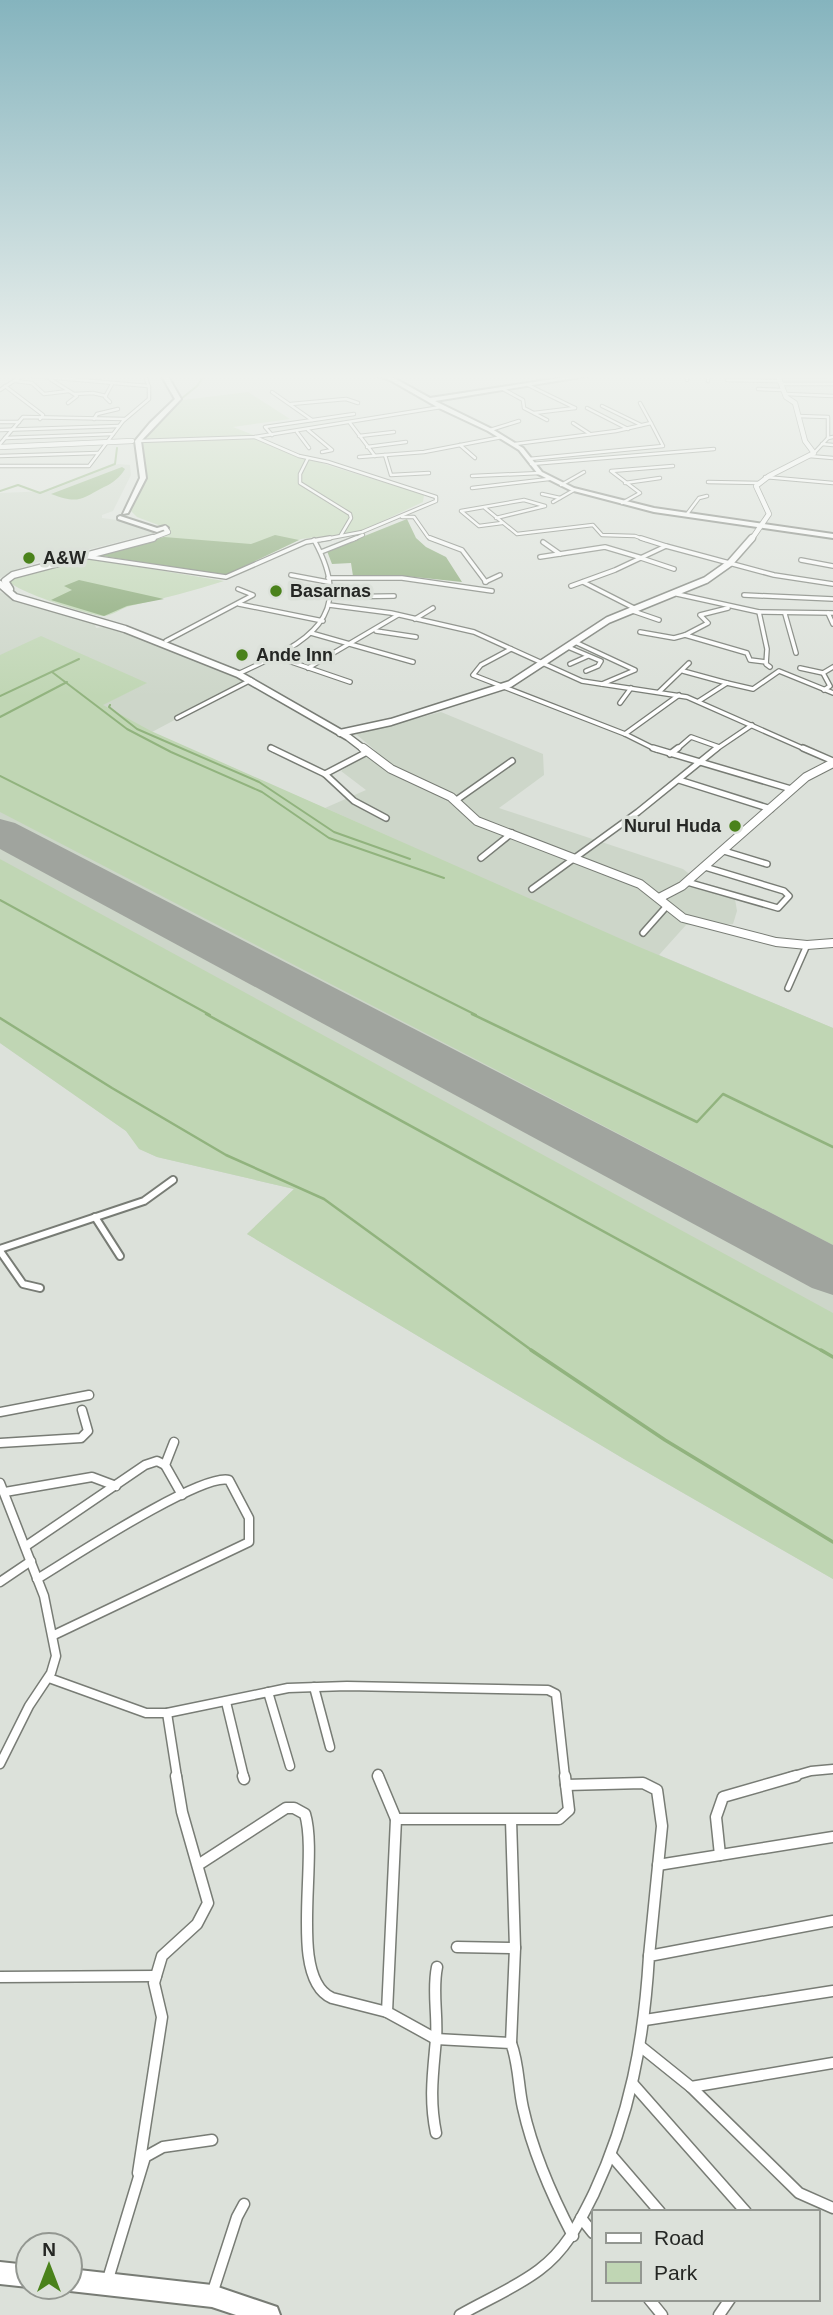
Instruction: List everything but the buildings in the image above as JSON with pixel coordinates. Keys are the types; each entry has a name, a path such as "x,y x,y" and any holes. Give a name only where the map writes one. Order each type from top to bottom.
{"highway":[{"path":"141,481 123,515 161,529"},
{"path":"553,481 574,490 622,503 833,536"},
{"path":"84,2282 212,2296 269,2315"}],"street":[{"path":"300,481 350,514 351,518 341,535"},
{"path":"82,556 221,578 234,576 314,540 366,530 434,502 436,498 426,492 388,481"},
{"path":"472,488 537,481"},
{"path":"561,485 568,481"},
{"path":"622,503 640,493 623,481"},
{"path":"625,483 639,481"},
{"path":"708,482 734,481"},
{"path":"339,733 391,722 502,688 631,609 677,594 706,580 730,563 763,524 769,511 756,486 761,481"},
{"path":"786,481 833,483"},
{"path":"526,483 538,488"},
{"path":"553,502 574,490"},
{"path":"542,494 559,498"},
{"path":"687,514 699,498 707,496"},
{"path":"496,517 545,506 524,500 485,509 461,511 478,526 502,523"},
{"path":"485,509 519,534 593,525 603,535 639,537 774,575 833,584"},
{"path":"321,552 401,517 412,516 428,537 462,550 486,582"},
{"path":"238,674 237,671 166,641 127,628 34,600 14,592 5,584 13,575 44,564 164,536 168,532 161,529 154,535 44,564 11,573 0,583 9,595 29,603 127,628 251,680 310,718 339,733 391,769 456,801 477,821 640,884 683,918 776,942 807,945 833,943"},
{"path":"238,674 311,633 323,621 329,606 328,580 321,552 314,540"},
{"path":"543,542 560,554"},
{"path":"570,586 666,546"},
{"path":"540,557 605,547 674,569"},
{"path":"801,561 833,566"},
{"path":"291,575 328,580 402,578 492,591"},
{"path":"478,587 500,575"},
{"path":"582,582 631,609 659,620"},
{"path":"166,641 253,595 238,589"},
{"path":"677,594 730,608 759,612 830,613 833,624"},
{"path":"744,595 833,599"},
{"path":"328,597 394,596"},
{"path":"239,604 323,621"},
{"path":"329,606 398,615 474,632 576,680 679,695 699,701 833,762"},
{"path":"415,619 433,608"},
{"path":"640,632 674,638 708,623 700,615 730,608"},
{"path":"685,635 746,652 751,660 768,664 759,612"},
{"path":"785,614 796,653"},
{"path":"308,668 398,615"},
{"path":"374,631 416,637"},
{"path":"311,633 413,662"},
{"path":"575,642 635,670 600,684"},
{"path":"568,647 602,662 586,671"},
{"path":"511,649 481,665 473,674 475,677 670,754 791,789"},
{"path":"274,656 350,682"},
{"path":"570,664 588,656"},
{"path":"659,692 689,663"},
{"path":"800,668 823,673 833,667"},
{"path":"683,671 753,689 779,671 833,693"},
{"path":"823,673 830,686 824,690"},
{"path":"177,718 251,680"},
{"path":"699,701 727,683"},
{"path":"620,703 631,688"},
{"path":"625,734 679,695"},
{"path":"532,889 752,725"},
{"path":"670,754 691,737 719,747"},
{"path":"271,747 326,774 354,801 386,818"},
{"path":"326,774 367,752"},
{"path":"456,801 512,761"},
{"path":"659,898 687,882 791,789 816,770 833,762"},
{"path":"679,780 771,809"},
{"path":"481,858 512,834"},
{"path":"724,851 767,864"},
{"path":"687,882 778,908 789,896 784,891 705,867"},
{"path":"643,933 666,907"},
{"path":"788,988 807,945"},
{"path":"40,1287 23,1284 0,1250 144,1201 173,1180"},
{"path":"95,1217 120,1256"},
{"path":"0,1412 89,1395"},
{"path":"0,1443 81,1438 88,1431 82,1410"},
{"path":"165,1465 174,1442"},
{"path":"26,1546 150,1462 165,1465 182,1495"},
{"path":"0,1764 34,1697 49,1678 56,1656 54,1635 37,1579 2,1488 82,1477 102,1479 116,1486"},
{"path":"37,1579 211,1480 229,1480 247,1511 251,1539 54,1635"},
{"path":"0,1582 31,1561"},
{"path":"49,1678 146,1713 167,1713 268,1692 314,1687 553,1691 558,1697 569,1810 563,1817 512,1820 396,1819"},
{"path":"314,1687 330,1747"},
{"path":"268,1692 290,1766"},
{"path":"226,1702 244,1779"},
{"path":"106,2284 138,2173 162,2017 156,1976 162,1956 197,1924 206,1910 208,1897 182,1812 167,1713"},
{"path":"720,1855 716,1817 717,1805 723,1797 811,1771 833,1769"},
{"path":"378,1774 382,1790 396,1819 387,2012"},
{"path":"460,2315 539,2270 573,2236 611,2155 633,2084 645,2020 658,1865 661,1813 657,1790 643,1783 566,1785"},
{"path":"198,1865 286,1808 294,1808 305,1814 311,1830 307,1918 309,1969 315,1986 324,1995 387,2012 436,2039 511,2043"},
{"path":"512,1820 515,1948 511,2043 516,2054 523,2111 559,2210 573,2236"},
{"path":"658,1865 833,1837"},
{"path":"649,1956 833,1921"},
{"path":"457,1947 515,1948"},
{"path":"436,1967 436,2039 432,2061 431,2110 436,2133"},
{"path":"0,1977 156,1976"},
{"path":"645,2020 833,1991"},
{"path":"640,2046 691,2087 799,2193 833,2208"},
{"path":"691,2087 833,2063"},
{"path":"633,2084 744,2210"},
{"path":"138,2173 145,2157 163,2147 212,2140"},
{"path":"611,2155 658,2210"},
{"path":"212,2296 237,2217 244,2204"},
{"path":"581,2218 592,2231"},
{"path":"651,2301 662,2315"},
{"path":"719,2315 730,2301"}],"shaded area":[{"path":"74,481 128,481 113,511 102,515 102,518 125,521 154,533 27,565 0,578 0,493 49,491"},
{"path":"85,481 114,481 84,498 73,500 51,494"},
{"path":"407,519 416,538 426,547 446,557 462,582 405,576 353,576 351,563 332,564 327,551"},
{"path":"275,535 299,540 224,576 97,555 164,537 251,544"},
{"path":"79,580 164,599 127,606 104,616 51,600 72,590 64,586"},
{"path":"0,592 37,607 94,621 96,628 109,626 246,682 152,732 424,852 325,808 366,790 341,771 359,758 376,751 356,734 441,712 543,754 544,775 499,808 683,869 717,895 735,899 737,911 733,924 686,925 659,955 833,1028 833,1579 624,1459 247,1234 294,1189 157,1157 140,1149 126,1131 0,1043"}],"green space":[{"path":"145,481 379,481 424,495 423,502 359,532 301,539 224,576 97,555 164,537 170,532 169,529 137,517 131,511"},
{"path":"85,558 224,581 130,606 105,616 55,603 10,582 13,576"},
{"path":"41,636 147,683 103,705 151,731 637,946 833,1028 833,1245 0,812 0,655"},
{"path":"0,859 833,1313 833,1579 624,1459 247,1234 294,1189 157,1157 139,1149 126,1131 0,1043"}],"waterway":[{"path":"0,491 18,485 40,493 71,481"},
{"path":"0,696 79,659"},
{"path":"52,672 66,683"},
{"path":"0,717 66,683"},
{"path":"66,683 127,729 171,752 262,792 329,838 444,878"},
{"path":"110,705 109,707 137,729 259,782 334,832 410,859"},
{"path":"0,776 476,1015"},
{"path":"0,900 210,1015"},
{"path":"206,1014 824,1352"},
{"path":"472,1014 697,1122 723,1094 833,1147"},
{"path":"0,1018 226,1155 324,1199 534,1352"},
{"path":"531,1350 665,1440 833,1542"},
{"path":"821,1350 833,1357"}],"runway":[{"path":"0,832 833,1272"}],"place":[{"name":"A&W","path":"29,558"},
{"name":"Basarnas","path":"276,591"},
{"name":"Ande Inn","path":"242,655"},
{"name":"Nurul Huda","path":"735,826"}]}
